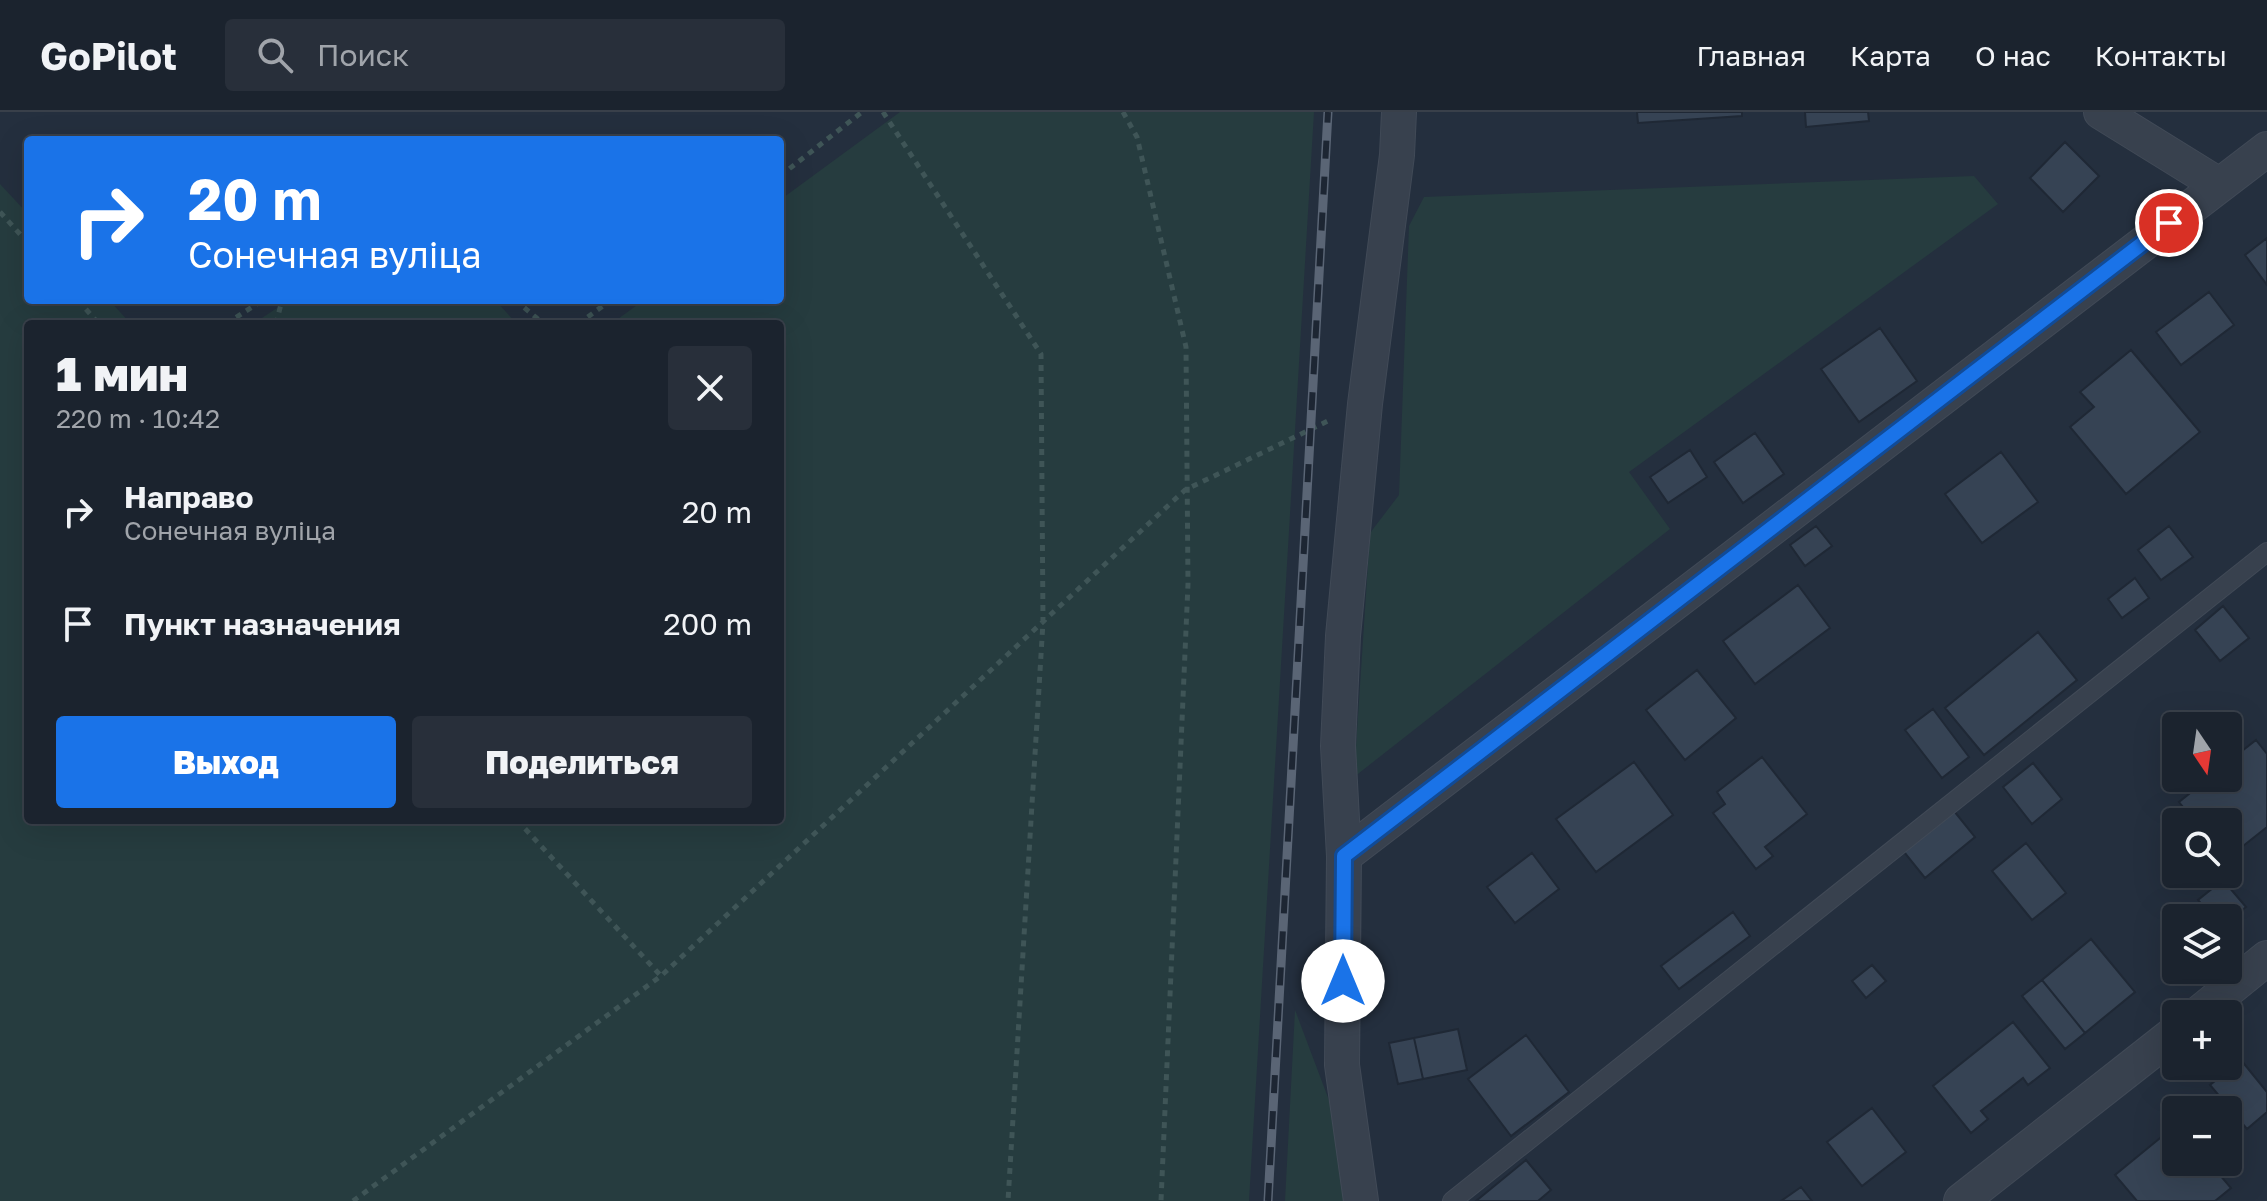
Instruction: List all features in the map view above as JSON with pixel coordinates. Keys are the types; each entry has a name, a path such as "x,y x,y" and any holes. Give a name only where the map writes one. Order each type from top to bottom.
{"street":[{"path":"1361,1201 1342,1065 1344,856 1338,746 1343,636 1365,404 1397,155 1399,112"},
{"path":"2101,112 2219,185"},
{"path":"1344,856 2267,149"},
{"path":"2215,1000 2267,958"},
{"path":"1961,1201 2162,1043"}],"lane":[{"path":"1452,1201 2267,552"}],"path":[{"path":"784,173 862,112"},
{"path":"883,112 1041,354 1043,622 1008,1201"},
{"path":"1123,112 1137,137 1186,347 1188,584 1161,1201"},
{"path":"0,212 24,239"},
{"path":"82,304 96,320"},
{"path":"232,320 257,304"},
{"path":"520,304 539,320"},
{"path":"584,320 606,304"},
{"path":"353,1201 661,976 1185,490 1365,404"},
{"path":"521,824 661,976"}],"green space":[{"path":"900,112 1314,112 1249,1201 0,1201 0,184 24,210 24,304 113,304 127,320 24,320 24,824 784,824 784,320 616,320 638,304 784,304 784,197"},
{"path":"1974,176 1998,204 1629,472 1670,529 1354,777 1370,533 1399,495 1409,226 1424,197"},
{"path":"283,304 499,304 513,320 259,320"},
{"path":"1295,1010 1367,1201 1285,1201"}],"building":[{"path":"1637,112 1742,112 1742,116 1638,123"},
{"path":"1805,112 1868,112 1869,121 1806,127"},
{"path":"2065,142 2099,176 2063,212 2030,178"},
{"path":"2267,238 2267,285 2245,255"},
{"path":"2209,292 2234,325 2181,365 2156,332"},
{"path":"1880,328 1917,381 1859,422 1821,369"},
{"path":"2131,350 2200,432 2126,494 2070,427 2094,407 2080,392"},
{"path":"1755,433 1784,474 1743,503 1714,462"},
{"path":"1690,450 1707,477 1668,503 1650,477"},
{"path":"2001,452 2038,502 1982,543 1945,494"},
{"path":"1816,526 1832,546 1805,566 1790,545"},
{"path":"2169,526 2193,557 2161,580 2138,550"},
{"path":"2135,578 2149,598 2122,618 2108,599"},
{"path":"1798,585 1830,628 1755,684 1723,641"},
{"path":"2223,606 2249,638 2220,661 2195,630"},
{"path":"2038,632 2077,680 1984,755 1945,708"},
{"path":"1697,670 1736,718 1685,760 1646,710"},
{"path":"1933,709 1969,757 1942,778 1905,730"},
{"path":"2256,740 2267,754 2267,827 2242,847 2242,808 2184,808 2179,802 2192,792 2242,792 2242,751"},
{"path":"1762,757 1807,814 1765,847 1773,856 1756,869 1713,813 1725,804 1717,792"},
{"path":"1634,762 1673,815 1596,872 1556,819"},
{"path":"2033,763 2062,799 2032,824 2003,787"},
{"path":"1950,806 1975,837 1925,878 1900,847"},
{"path":"2026,843 2066,893 2032,920 1992,871"},
{"path":"1532,853 1559,889 1515,923 1487,887"},
{"path":"2213,888 2230,888 2246,907 2242,910 2242,904 2201,904 2198,900"},
{"path":"1733,912 1750,936 1679,989 1661,966"},
{"path":"2091,939 2135,992 2085,1033 2042,980"},
{"path":"1872,965 1886,981 1866,998 1852,981"},
{"path":"2042,980 2085,1033 2065,1049 2022,996"},
{"path":"2013,1022 2050,1068 2028,1085 2023,1078 1981,1111 1988,1119 1971,1133 1933,1086"},
{"path":"1458,1029 1467,1070 1423,1079 1414,1038"},
{"path":"1526,1035 1569,1092 1511,1136 1468,1079"},
{"path":"1414,1038 1423,1079 1398,1084 1389,1043"},
{"path":"2242,1061 2267,1092 2267,1112 2247,1129 2242,1123 2242,1096 2219,1096 2210,1085 2216,1080 2242,1080"},
{"path":"1872,1108 1906,1152 1862,1186 1827,1142"},
{"path":"2162,1136 2162,1176 2221,1176 2231,1188 2215,1201 2137,1201 2115,1175"},
{"path":"1526,1160 1551,1190 1538,1201 1476,1201"},
{"path":"1801,1187 1812,1201 1781,1201"}],"railway":[{"path":"1268,1201 1328,112"}],"route":[{"path":"1343,981 1344,856 2169,223"}]}
